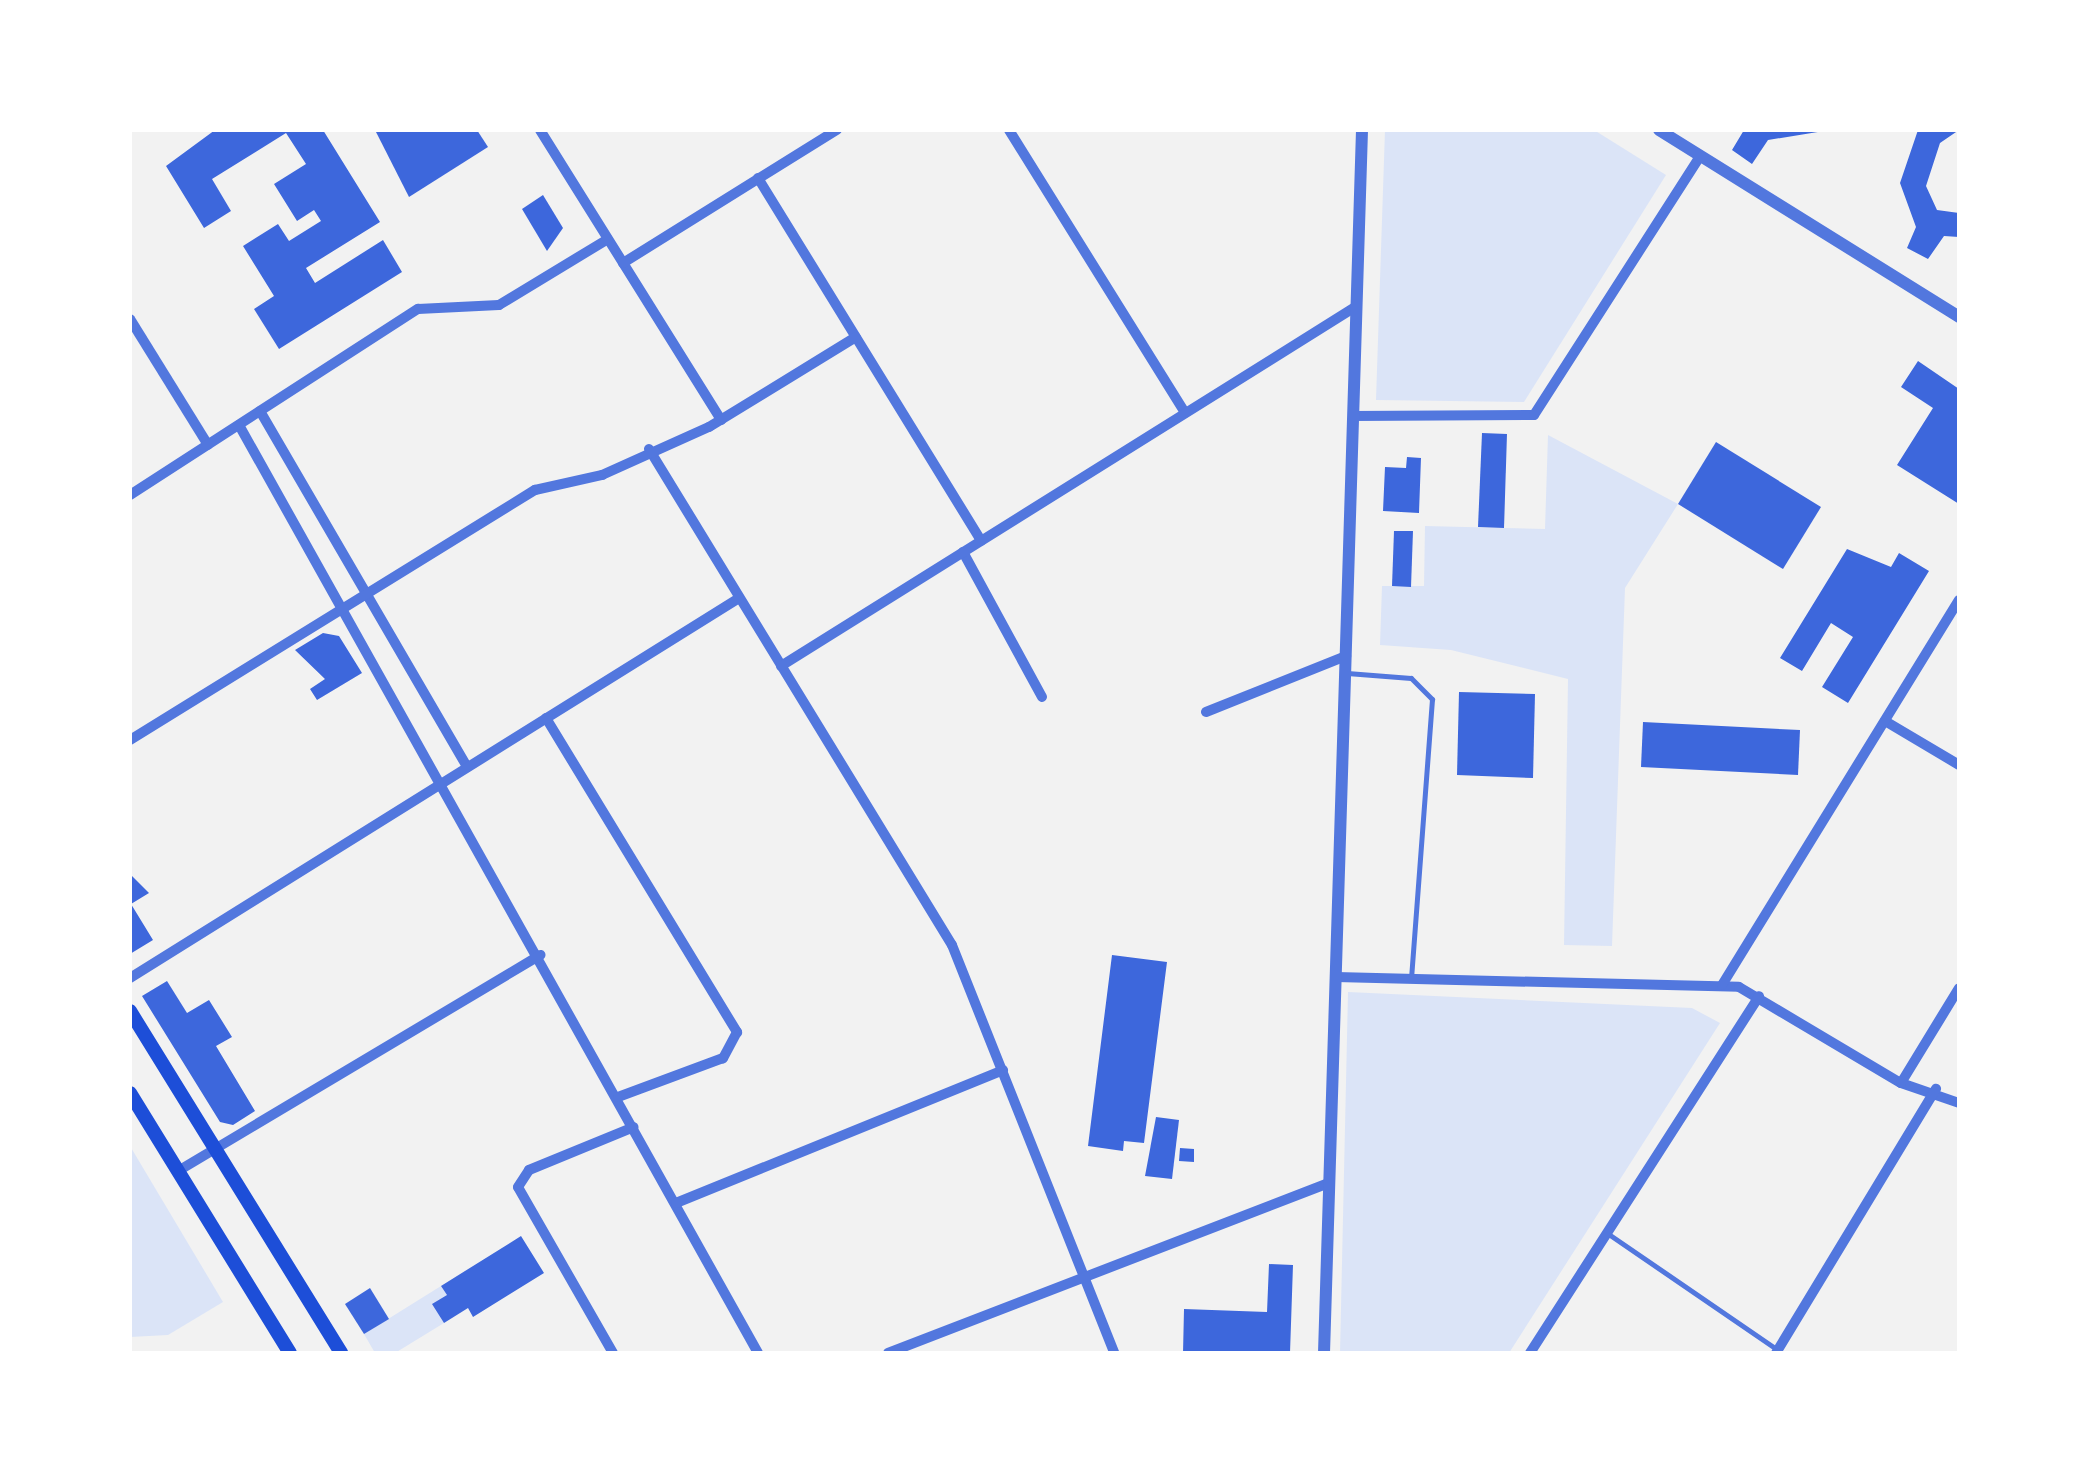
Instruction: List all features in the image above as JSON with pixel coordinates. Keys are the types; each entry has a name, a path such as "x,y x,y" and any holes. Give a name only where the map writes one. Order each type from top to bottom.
{"main road":[{"path":"130,1010 340,1353"},
{"path":"130,1093 290,1353"}],"street":[{"path":"540,130 721,420"},
{"path":"807,130 815,144"},
{"path":"622,262 837,130"},
{"path":"1009,130 1185,414"},
{"path":"1324,1353 1362,130"},
{"path":"1658,130 1959,317"},
{"path":"1353,416 1534,416 1700,156"},
{"path":"758,178 981,541"},
{"path":"130,495 418,309 499,305 608,239"},
{"path":"781,666 1357,306"},
{"path":"130,319 208,445"},
{"path":"130,740 544,484 602,476 648,449 721,420 856,337"},
{"path":"260,411 467,767"},
{"path":"239,425 446,781 758,1353"},
{"path":"648,449 952,944 1114,1353"},
{"path":"963,552 1042,697"},
{"path":"130,978 739,598"},
{"path":"1722,985 1959,600"},
{"path":"1206,712 1346,656"},
{"path":"546,718 738,1032 723,1058 618,1097"},
{"path":"1885,721 1959,765"},
{"path":"178,1171 540,955"},
{"path":"1336,977 1722,985 1760,996 1901,1083 1936,1089 1959,1102"},
{"path":"1901,1083 1959,988"},
{"path":"1530,1353 1760,996"},
{"path":"676,1203 1003,1070"},
{"path":"1777,1352 1936,1089"},
{"path":"613,1353 518,1187 529,1170 634,1126"},
{"path":"888,1353 1329,1184"}],"lane":[{"path":"1346,673 1412,678 1432,699 1411,978"},
{"path":"1607,1233 1777,1352"}],"shaded area":[{"path":"1385,130 1594,130 1666,175 1524,402 1376,400"},
{"path":"1548,435 1678,504 1625,588 1612,946 1564,945 1568,679 1451,650 1380,645 1382,586 1424,586 1425,526 1545,529"},
{"path":"1348,992 1692,1008 1720,1023 1509,1353 1340,1353"},
{"path":"130,1146 223,1302 168,1335 130,1337"},
{"path":"441,1286 447,1295 433,1304 444,1323 395,1353 375,1353 364,1334"}],"building":[{"path":"215,130 323,130 380,222 306,268 315,283 383,240 402,272 279,349 254,309 274,296 243,246 278,224 289,241 321,221 314,210 297,221 274,184 306,164 286,133 212,179 231,211 204,228 166,166"},
{"path":"375,130 477,130 488,147 409,197"},
{"path":"1744,130 1830,130 1768,140 1752,164 1732,150"},
{"path":"1918,130 1959,130 1940,143 1926,186 1937,210 1959,213 1959,237 1944,236 1928,259 1907,248 1916,227 1900,183"},
{"path":"543,195 563,228 547,251 522,209"},
{"path":"1918,361 1959,389 1959,504 1897,465 1933,408 1901,387"},
{"path":"1482,433 1507,434 1504,528 1478,527"},
{"path":"1716,442 1821,507 1783,569 1678,504"},
{"path":"1407,457 1421,458 1419,513 1383,511 1385,467 1406,468"},
{"path":"1394,531 1413,531 1411,587 1392,586"},
{"path":"1847,549 1891,567 1899,553 1929,571 1848,703 1822,687 1853,637 1831,623 1802,671 1780,658"},
{"path":"323,633 339,636 362,673 317,700 310,689 325,679 295,650"},
{"path":"1459,692 1535,694 1533,778 1457,775"},
{"path":"1643,722 1800,730 1798,775 1641,767"},
{"path":"130,874 149,893 131,904 153,940 130,954"},
{"path":"1112,955 1167,962 1144,1143 1124,1141 1123,1151 1088,1146"},
{"path":"167,981 187,1013 209,1000 232,1037 216,1046 255,1111 233,1125 220,1122 142,996"},
{"path":"1156,1117 1179,1120 1172,1179 1145,1176"},
{"path":"1180,1148 1194,1149 1194,1162 1179,1161"},
{"path":"521,1236 544,1273 473,1317 468,1308 444,1323 432,1304 447,1295 441,1286"},
{"path":"1269,1264 1293,1265 1290,1353 1183,1353 1184,1309 1267,1312"},
{"path":"370,1288 389,1319 364,1334 345,1304"}]}
